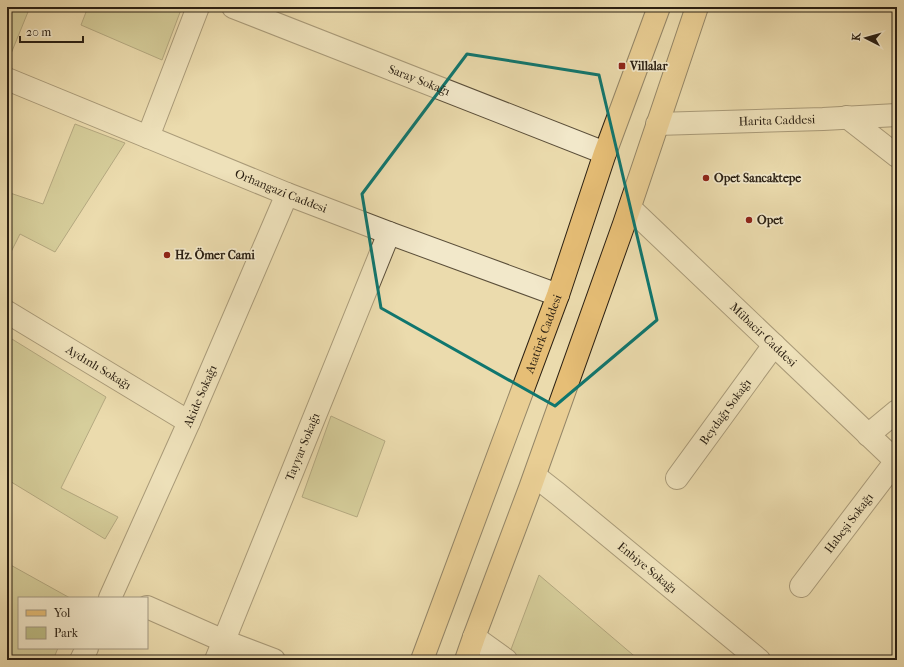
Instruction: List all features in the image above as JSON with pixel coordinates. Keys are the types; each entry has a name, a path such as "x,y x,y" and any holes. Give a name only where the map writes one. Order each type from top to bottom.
{"main road":[{"name":"Atatürk Caddesi","path":"422,660 558,295 605,154 660,7"},
{"path":"466,660 630,208 657,124 698,7"}],"street":[{"path":"148,137 198,7"},
{"name":"Saray Sokağı","path":"233,7 605,154"},
{"name":"Orhangazi Caddesi","path":"7,79 287,194 558,295"},
{"name":"Harita Caddesi","path":"657,124 897,115"},
{"path":"847,117 897,156"},
{"name":"Akide Sokağı","path":"116,596 287,194"},
{"name":"Mübacir Caddesi","path":"630,208 896,461"},
{"name":"Tayyar Sokağı","path":"220,650 389,233"},
{"name":"Aydınlı Sokağı","path":"7,312 189,422"},
{"name":"Beydağı Sokağı","path":"677,478 774,344"},
{"path":"868,435 897,411"},
{"name":"Habeşi Sokağı","path":"801,586 896,461"},
{"name":"Enbiye Sokağı","path":"534,476 759,660"},
{"path":"148,608 220,650 274,660"},
{"path":"474,637 506,660"},
{"path":"81,660 86,649"}],"highlighted area":[{"path":"467,54 599,75 657,320 555,406 381,308 362,194"}],"green space":[{"path":"7,7 30,7 8,61 7,61"},
{"path":"88,7 182,7 162,60 81,25"},
{"path":"75,124 125,143 55,252 20,234 7,260 7,192 43,204"},
{"path":"7,336 106,397 61,488 118,517 105,539 8,480 7,482"},
{"path":"331,416 385,441 357,517 302,497"},
{"path":"7,563 68,597 18,597 18,649 58,649 53,660 17,660 7,651"},
{"path":"539,575 639,660 507,660"}],"place":[{"name":"Villalar","path":"622,66"},
{"name":"Opet Sancaktepe","path":"706,178"},
{"name":"Opet","path":"749,220"},
{"name":"Hz. Ömer Cami","path":"167,255"}]}
